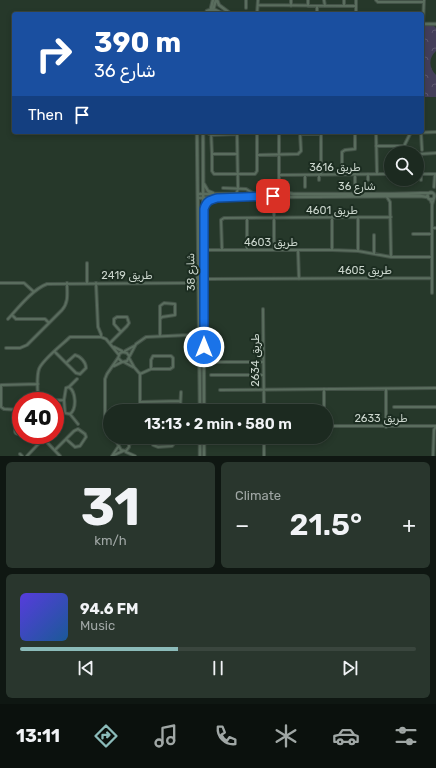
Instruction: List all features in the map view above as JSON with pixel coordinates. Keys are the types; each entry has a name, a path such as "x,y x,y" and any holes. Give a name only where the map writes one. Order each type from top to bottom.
{"street":[{"path":"212,0 212,12"},
{"path":"206,12 212,0"},
{"path":"212,12 217,0"},
{"path":"217,0 219,5 228,12"},
{"path":"246,0 246,8"},
{"path":"258,0 258,12"},
{"path":"275,0 275,5"},
{"path":"290,6 291,0"},
{"path":"308,0 308,6"},
{"path":"324,0 325,6"},
{"path":"344,0 344,6"},
{"path":"356,0 356,12"},
{"path":"376,0 378,2 424,1 424,12"},
{"path":"258,5 356,6"},
{"path":"317,6 318,12"},
{"path":"424,24 436,24"},
{"path":"424,133 436,132"},
{"name":"شارع 38","path":"197,134 200,282 200,404"},
{"name":"شارع 38","path":"204,134 204,404"},
{"path":"211,134 212,171 215,174 256,173 258,154 257,134"},
{"path":"236,194 238,189 237,134"},
{"path":"277,196 279,183 279,134"},
{"path":"258,154 298,154 300,153 300,134"},
{"path":"319,180 321,134"},
{"path":"342,174 342,152 345,150 355,149 355,134"},
{"path":"376,134 377,174"},
{"path":"404,146 410,134"},
{"path":"422,134 422,146"},
{"path":"376,146 384,146"},
{"path":"424,154 436,153"},
{"path":"212,154 237,154"},
{"path":"355,174 355,185"},
{"path":"368,174 368,180"},
{"name":"طريق 3616","path":"279,175 384,174"},
{"path":"424,174 435,174 434,186"},
{"path":"305,175 306,187"},
{"path":"203,181 208,191 217,196"},
{"path":"198,196 277,196 281,198 283,197 284,192 279,183"},
{"path":"223,188 247,189 255,196"},
{"path":"255,196 277,192 280,190 284,192"},
{"name":"شارع 36","path":"284,192 293,194 430,193"},
{"path":"432,205 428,195 430,193 435,194 432,205 432,293"},
{"path":"204,209 205,204 217,196 236,194 255,196 273,202 274,250"},
{"name":"شارع 36","path":"283,197 420,196 429,198"},
{"path":"387,197 390,202 391,257"},
{"path":"390,202 394,197"},
{"path":"429,198 432,199 435,197"},
{"path":"332,217 332,250"},
{"path":"358,217 358,250"},
{"name":"طريق 4601","path":"222,250 222,219 225,218 391,217"},
{"path":"247,250 248,218"},
{"path":"413,234 432,234"},
{"path":"374,235 374,254"},
{"name":"طريق 4603","path":"210,250 358,250 391,257 432,257"},
{"path":"298,250 298,279"},
{"path":"188,283 197,279 199,259"},
{"path":"87,263 87,283"},
{"name":"طريق 4605","path":"209,279 432,278"},
{"path":"0,282 24,283 34,292"},
{"path":"188,283 200,282 202,285 204,308"},
{"path":"6,348 20,348 27,345 49,323 66,304 67,283"},
{"path":"96,283 98,327 101,337"},
{"path":"188,283 195,285 199,290"},
{"name":"طريق 2419","path":"8,319 34,292 41,286 47,284 188,283"},
{"path":"160,319 162,317 175,315 175,304 161,304 160,319 160,336"},
{"name":"طريق 2634","path":"263,309 264,404"},
{"path":"12,314 16,319 44,319 49,323"},
{"path":"110,343 121,332 129,323 127,317 117,317 114,319 114,324 121,332"},
{"path":"189,335 197,331 199,325"},
{"path":"189,335 196,339 200,345"},
{"path":"105,404 105,379 107,374 119,356 146,337 189,335 200,336 202,340 202,353 204,360"},
{"path":"38,392 40,368 70,337 90,336 106,339 113,346 123,362 134,368 140,374 140,402 180,401 181,392"},
{"path":"113,346 124,352 129,357 134,368"},
{"path":"113,367 129,357 135,346"},
{"path":"55,352 66,363 78,374 83,372 86,368 86,364 77,356 66,363"},
{"path":"140,374 151,369 170,369 174,366 173,358 171,356 153,356 151,360 151,369"},
{"path":"211,362 263,362"},
{"path":"211,375 263,375"},
{"path":"77,379 66,388 64,400 65,413 70,414 78,424"},
{"path":"12,410 4,409 1,407 1,385 38,384"},
{"path":"69,387 74,394 74,410 70,414"},
{"path":"220,390 436,388"},
{"path":"324,389 324,404"},
{"path":"386,389 386,427"},
{"path":"394,407 436,407"},
{"name":"طريق 2633","path":"333,426 436,426 434,430 433,456"},
{"path":"55,450 66,439 77,429 82,431 86,436 85,440 77,447 73,446 66,439"},
{"path":"27,456 38,444"},
{"path":"48,444 60,456"},
{"path":"127,444 134,456"},
{"path":"113,456 124,451 129,447 130,444"},
{"path":"153,444 158,447 172,446 174,444"},
{"path":"198,456 200,444"},
{"path":"204,444 204,456"},
{"path":"264,444 264,456"},
{"path":"113,456 118,445 120,449 134,456"}],"green space":[{"path":"424,26 434,26 436,28 436,51 433,54 430,63 436,75 436,97 424,97"}],"route":[{"path":"204,347 205,204 217,198 273,196"}]}
